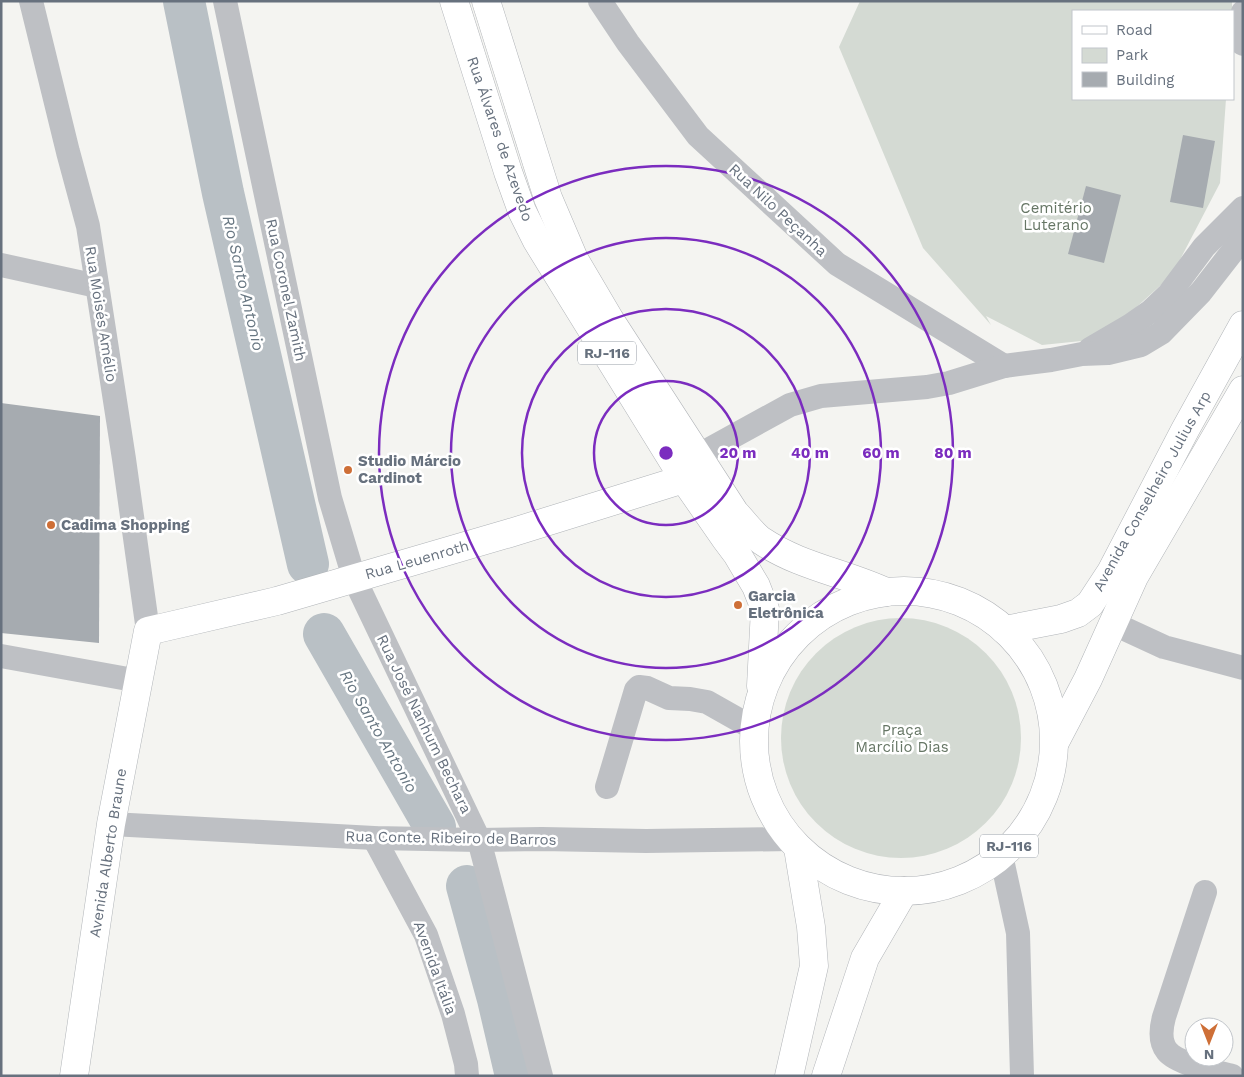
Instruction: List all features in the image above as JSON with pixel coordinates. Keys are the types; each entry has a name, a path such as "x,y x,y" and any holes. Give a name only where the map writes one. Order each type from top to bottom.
{"main road":[{"name":"Rua Álvares de Azevedo","path":"454,1 522,211 537,241 684,479 737,554 756,586 764,608 761,693"},
{"name":"Rua Álvares de Azevedo","path":"486,1 548,198 574,258 610,320 735,513 760,539 783,554 886,592"},
{"name":"Avenida Conselheiro Julius Arp","path":"1006,630 1061,619 1078,613 1090,604 1111,572 1185,430 1243,325"},
{"name":"Avenida Conselheiro Julius Arp","path":"1055,742 1088,679 1134,578 1243,390"},
{"name":"Rua Leuenroth","path":"148,631 277,601 510,533 684,479"},
{"name":"RJ-116","path":"910,591 934,594 957,601 979,611 1006,630 1026,654 1042,680 1051,710 1055,742 1051,774 1040,804 1024,832 1001,855 972,874 939,886 904,890 865,886 829,871 795,843 777,822 765,800 753,753 753,728 761,693 782,657 802,632 826,613 845,604 886,592 910,591"},
{"name":"Avenida Alberto Braune","path":"74,1076 111,824 148,631"},
{"name":"RJ-116","path":"789,1076 814,966 811,928 795,843"},
{"path":"826,1076 865,958 904,890"}],"street":[{"name":"Rua Moisés Amélio","path":"31,1 88,226 148,631"},
{"name":"Rua Coronel Zamith","path":"224,1 330,498 341,581"},
{"name":"Rua Nilo Peçanha","path":"600,1 628,43 698,136 838,264 1004,366"},
{"path":"1243,12 1240,33 1243,44"},
{"path":"1082,354 1131,325 1170,294 1204,247 1243,208"},
{"path":"699,455 790,405 821,396 927,387 949,383 1004,366 1082,354 1108,353 1141,345 1161,333 1201,292 1243,238"},
{"path":"1,265 97,286"},
{"name":"Rua José Nanhum Bechara","path":"341,581 479,840 541,1076"},
{"path":"1112,623 1164,648 1243,668"},
{"path":"1,656 139,681"},
{"path":"607,788 636,690 639,687 647,688 669,698 707,702 753,728"},
{"name":"Rua Conte. Ribeiro de Barros","path":"111,824 374,838 795,843"},
{"name":"Avenida Itália","path":"374,838 426,935 453,1014 466,1064 467,1076"},
{"path":"1001,855 1018,933 1022,1076"},
{"path":"1205,892 1164,1017 1161,1029 1162,1038 1166,1050 1171,1055 1201,1069 1232,1076"}],"green space":[{"name":"Cemitério Luterano","path":"860,1 1232,1 1232,10 1072,10 1072,100 1226,100 1220,183 1172,275 1101,339 1042,345 986,316 991,325 923,248 839,47"},
{"name":"Praça Marcílio Dias","path":"889,618 913,618 936,623 958,632 986,653 1001,671 1012,692 1019,715 1021,738 1019,761 1012,784 1001,805 986,823 958,844 936,853 913,858 889,858 866,853 844,844 825,831 808,814 795,795 786,773 781,750 781,726 786,703 795,681 808,662 825,645 844,632 866,623"}],"building":[{"path":"1183,135 1215,141 1203,208 1170,202"},
{"path":"1086,186 1121,195 1104,263 1068,254"},
{"name":"Cadima Shopping","path":"1,403 100,416 99,643 1,633"}],"waterway":[{"name":"Rio Santo Antonio","path":"184,1 223,193 308,564"},
{"name":"Rio Santo Antonio","path":"324,634 435,827"},
{"name":"Rio Santo Antonio","path":"467,886 498,999 516,1076"}],"place":[{"name":"Studio Márcio Cardinot","path":"348,470"},
{"name":"Cadima Shopping","path":"51,525"},
{"name":"Garcia Eletrônica","path":"738,605"}]}
